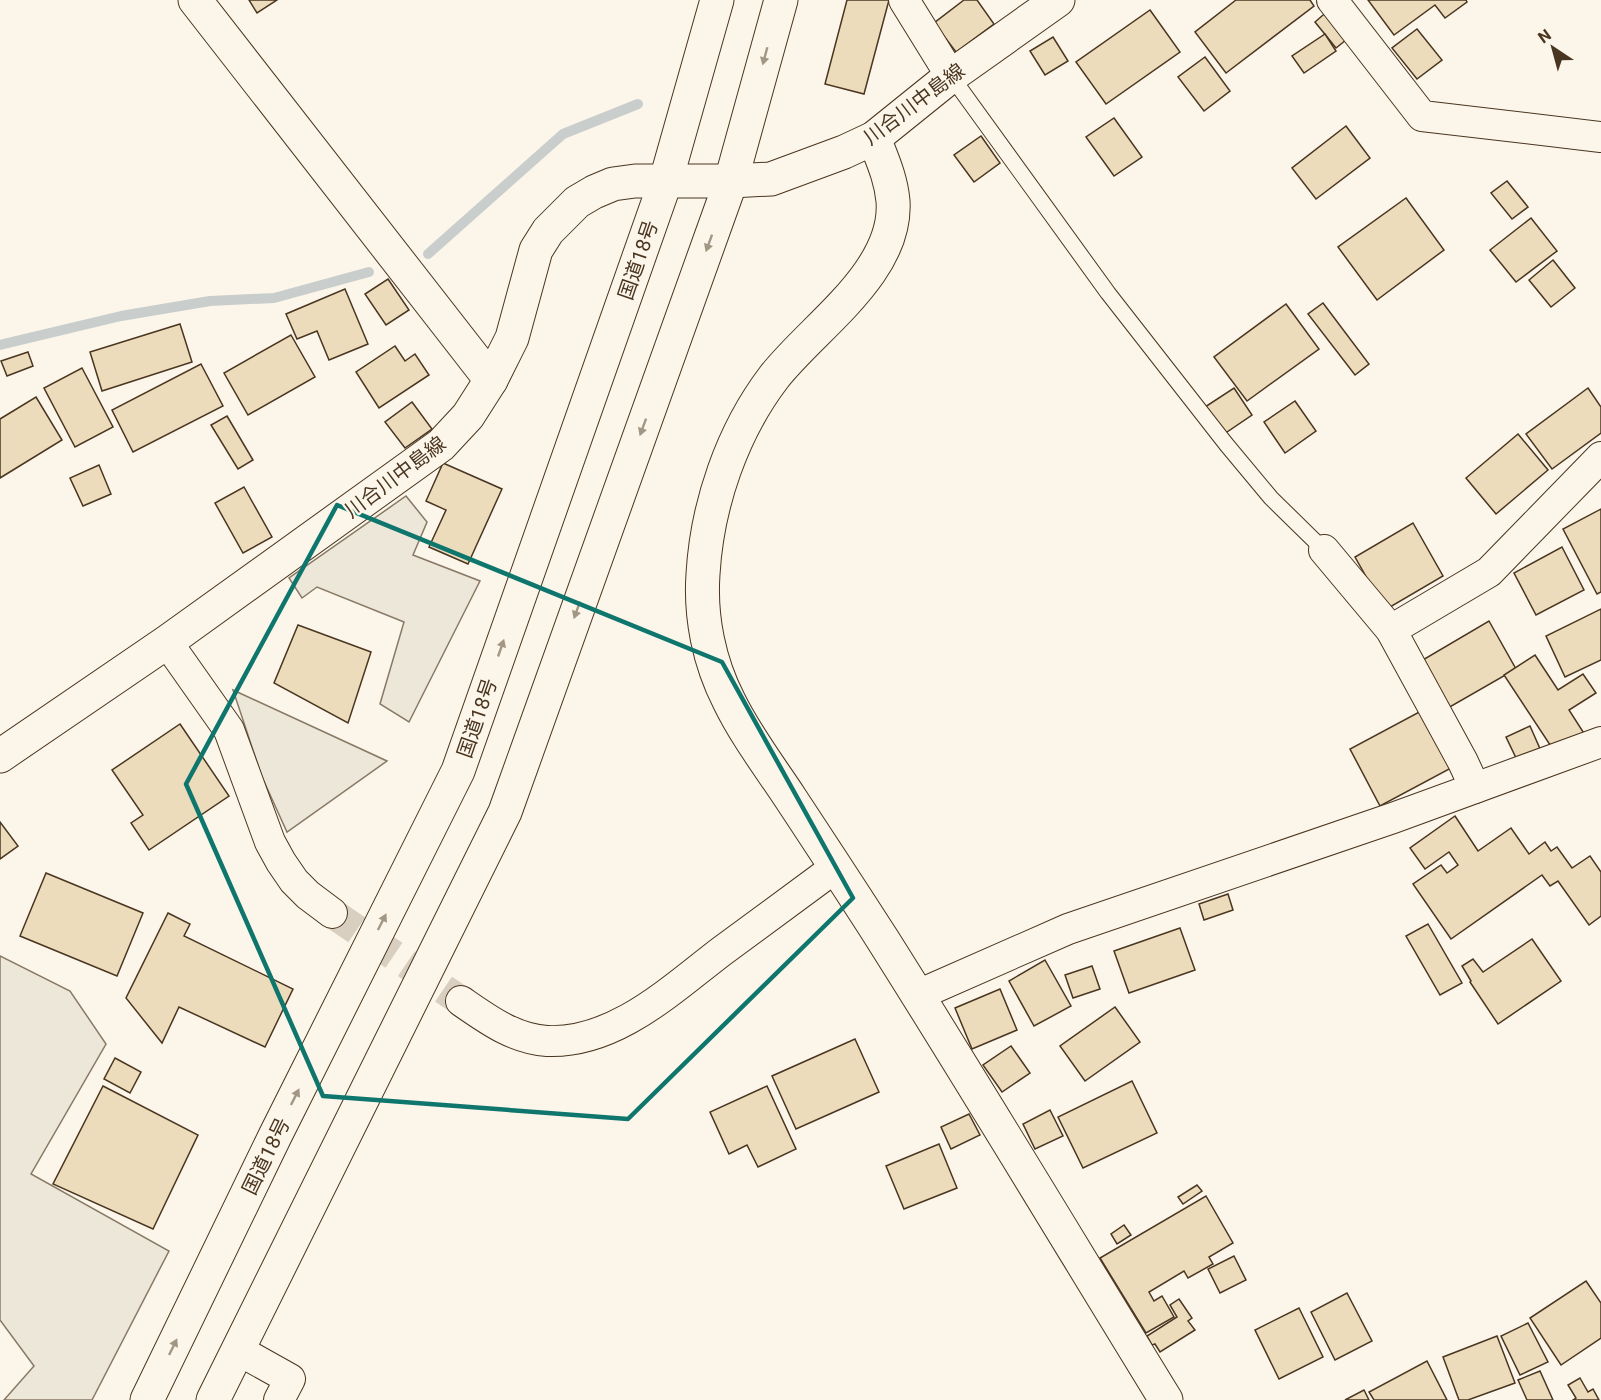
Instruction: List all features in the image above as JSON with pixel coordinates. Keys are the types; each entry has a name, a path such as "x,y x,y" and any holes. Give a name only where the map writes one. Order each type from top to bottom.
{"main road":[{"path":"195,0 491,380"},
{"name":"国道18号","path":"147,1400 275,1136 458,771 666,180 717,0"},
{"path":"213,1400 505,812 731,182 781,0"},
{"name":"川合川中島線","path":"0,756 167,642 441,445 468,416 491,380 513,338 536,250 548,231 569,209 594,192 624,183 666,180 731,182 771,178 844,152 874,138 951,76 1058,0"},
{"path":"874,138 888,173 893,204 890,234 876,263 843,304 775,376 747,418 728,456 711,519 702,573 704,617 711,658 728,700 747,733 918,995 1166,1400"}],"street":[{"path":"904,0 951,76"},
{"path":"1332,0 1422,116 1601,137"},
{"path":"1391,630 1489,572 1601,457"},
{"path":"1324,550 1391,630 1475,788"},
{"path":"167,642 229,730 267,834 281,862 294,881 332,913"},
{"path":"918,995 1068,929 1393,818 1601,742"},
{"path":"461,1001 490,1021 526,1037 546,1041 589,1036 643,1010 836,867"},
{"path":"238,1350 290,1379 279,1400"}],"lane":[{"path":"951,76 1101,283 1226,444 1271,498 1324,550"}],"highlighted area":[{"path":"337,505 722,662 853,898 628,1119 323,1096 186,784"}],"shaded area":[{"path":"406,496 427,522 413,555 480,581 409,722 380,704 404,622 317,587 302,598 289,578"},
{"path":"233,690 387,761 287,832 262,777"},
{"path":"0,956 70,991 106,1044 31,1174 169,1251 92,1400 4,1400 34,1366 0,1320"}],"building":[{"path":"249,0 277,0 257,13"},
{"path":"847,0 889,0 864,94 825,84"},
{"path":"964,0 977,0 994,24 956,52 934,23"},
{"path":"1236,0 1310,0 1314,6 1226,73 1195,32"},
{"path":"1368,0 1466,0 1467,2 1445,18 1435,5 1394,35"},
{"path":"1330,9 1351,36 1336,48 1315,22"},
{"path":"1150,10 1180,52 1106,104 1076,62"},
{"path":"1417,29 1442,60 1417,79 1392,48"},
{"path":"1325,34 1336,51 1304,73 1292,56"},
{"path":"1053,37 1068,61 1045,75 1030,51"},
{"path":"1205,57 1230,91 1204,111 1178,77"},
{"path":"1114,118 1142,157 1114,176 1086,137"},
{"path":"1346,126 1370,158 1316,199 1292,168"},
{"path":"981,136 1000,163 974,182 954,155"},
{"path":"1507,181 1528,207 1512,219 1491,193"},
{"path":"1406,198 1444,250 1377,300 1338,247"},
{"path":"1531,218 1557,251 1516,282 1490,250"},
{"path":"1553,260 1575,288 1551,307 1529,280"},
{"path":"388,279 409,310 386,325 365,294"},
{"path":"345,289 368,344 329,360 317,331 297,339 286,314"},
{"path":"1323,303 1369,364 1355,375 1308,314"},
{"path":"1286,304 1319,349 1247,401 1214,357"},
{"path":"180,324 192,362 102,391 90,352"},
{"path":"291,335 315,377 248,415 224,373"},
{"path":"395,346 405,361 415,354 429,375 379,408 356,372"},
{"path":"28,352 33,366 7,376 1,361"},
{"path":"201,364 223,406 133,452 112,410"},
{"path":"82,368 113,427 75,447 44,388"},
{"path":"1234,388 1252,415 1224,434 1205,407"},
{"path":"1588,388 1601,407 1601,433 1552,469 1526,434"},
{"path":"36,397 62,440 0,478 0,419"},
{"path":"1295,401 1316,431 1285,453 1264,422"},
{"path":"412,402 432,429 405,448 385,422"},
{"path":"227,416 253,460 238,469 211,425"},
{"path":"1518,434 1548,470 1496,514 1466,478"},
{"path":"443,463 502,489 468,564 429,547 446,510 426,501"},
{"path":"99,465 111,494 83,506 70,478"},
{"path":"244,487 272,537 243,553 215,503"},
{"path":"1601,509 1601,592 1597,594 1563,529"},
{"path":"1413,523 1443,576 1385,610 1355,557"},
{"path":"1562,547 1584,590 1536,615 1514,573"},
{"path":"1601,609 1601,660 1565,677 1546,636"},
{"path":"1489,621 1516,669 1448,708 1421,661"},
{"path":"298,625 371,652 348,723 274,683"},
{"path":"1535,655 1558,690 1583,674 1596,693 1569,710 1587,738 1558,757 1504,675"},
{"path":"1423,710 1453,767 1380,806 1350,749"},
{"path":"180,724 229,796 149,850 131,823 143,815 112,770"},
{"path":"1530,726 1541,751 1518,762 1506,737"},
{"path":"1455,816 1478,851 1511,828 1529,854 1545,842 1551,851 1557,847 1572,868 1590,856 1601,872 1601,916 1589,925 1558,881 1550,886 1542,875 1451,939 1413,884 1441,865 1447,873 1458,865 1449,852 1425,869 1410,848"},
{"path":"0,822 18,846 0,859"},
{"path":"46,873 143,913 117,976 20,936"},
{"path":"1228,894 1233,910 1204,920 1199,904"},
{"path":"168,913 190,924 184,936 293,989 265,1047 179,1007 162,1043 126,998"},
{"path":"1428,924 1462,983 1440,995 1406,936"},
{"path":"1180,928 1195,970 1129,993 1114,951"},
{"path":"1532,939 1561,981 1498,1024 1462,966 1473,959 1483,972"},
{"path":"1045,960 1071,1006 1034,1026 1009,981"},
{"path":"1092,966 1100,989 1073,998 1065,975"},
{"path":"1000,989 1017,1030 972,1049 955,1008"},
{"path":"1115,1007 1140,1042 1085,1081 1060,1046"},
{"path":"855,1039 879,1092 796,1129 772,1076"},
{"path":"1011,1046 1030,1073 1002,1092 983,1065"},
{"path":"115,1058 141,1072 130,1093 104,1079"},
{"path":"1132,1081 1157,1133 1083,1168 1058,1117"},
{"path":"103,1086 198,1135 153,1229 53,1184"},
{"path":"767,1086 796,1149 758,1167 747,1145 729,1154 710,1112"},
{"path":"1050,1110 1063,1136 1035,1149 1023,1124"},
{"path":"969,1114 980,1135 951,1149 941,1127"},
{"path":"939,1144 957,1188 904,1209 886,1166"},
{"path":"1197,1185 1202,1191 1183,1204 1178,1197"},
{"path":"1206,1196 1233,1243 1209,1257 1213,1264 1188,1278 1184,1271 1149,1292 1154,1301 1162,1296 1174,1317 1146,1333 1100,1258"},
{"path":"1124,1225 1131,1235 1117,1244 1111,1234"},
{"path":"1234,1256 1246,1280 1220,1293 1208,1269"},
{"path":"1586,1281 1601,1303 1601,1338 1561,1365 1530,1318"},
{"path":"1347,1293 1372,1341 1335,1360 1311,1312"},
{"path":"1179,1299 1192,1318 1188,1321 1195,1330 1160,1352 1147,1336 1177,1317 1170,1305"},
{"path":"1299,1308 1323,1357 1279,1379 1255,1330"},
{"path":"1528,1323 1548,1362 1520,1375 1501,1336"},
{"path":"1497,1336 1515,1383 1468,1400 1459,1400 1443,1357"},
{"path":"1427,1361 1447,1400 1374,1400 1369,1392"},
{"path":"1540,1371 1553,1400 1527,1400 1518,1380"},
{"path":"1580,1378 1588,1392 1593,1389 1599,1400 1573,1400 1576,1398 1568,1385"},
{"path":"1364,1390 1369,1400 1345,1400"}],"waterway":[{"path":"428,254 563,134 638,104"},
{"path":"0,345 121,316 210,301 274,298 369,272"}],"tunnel":[{"path":"332,913 461,1001"}]}
